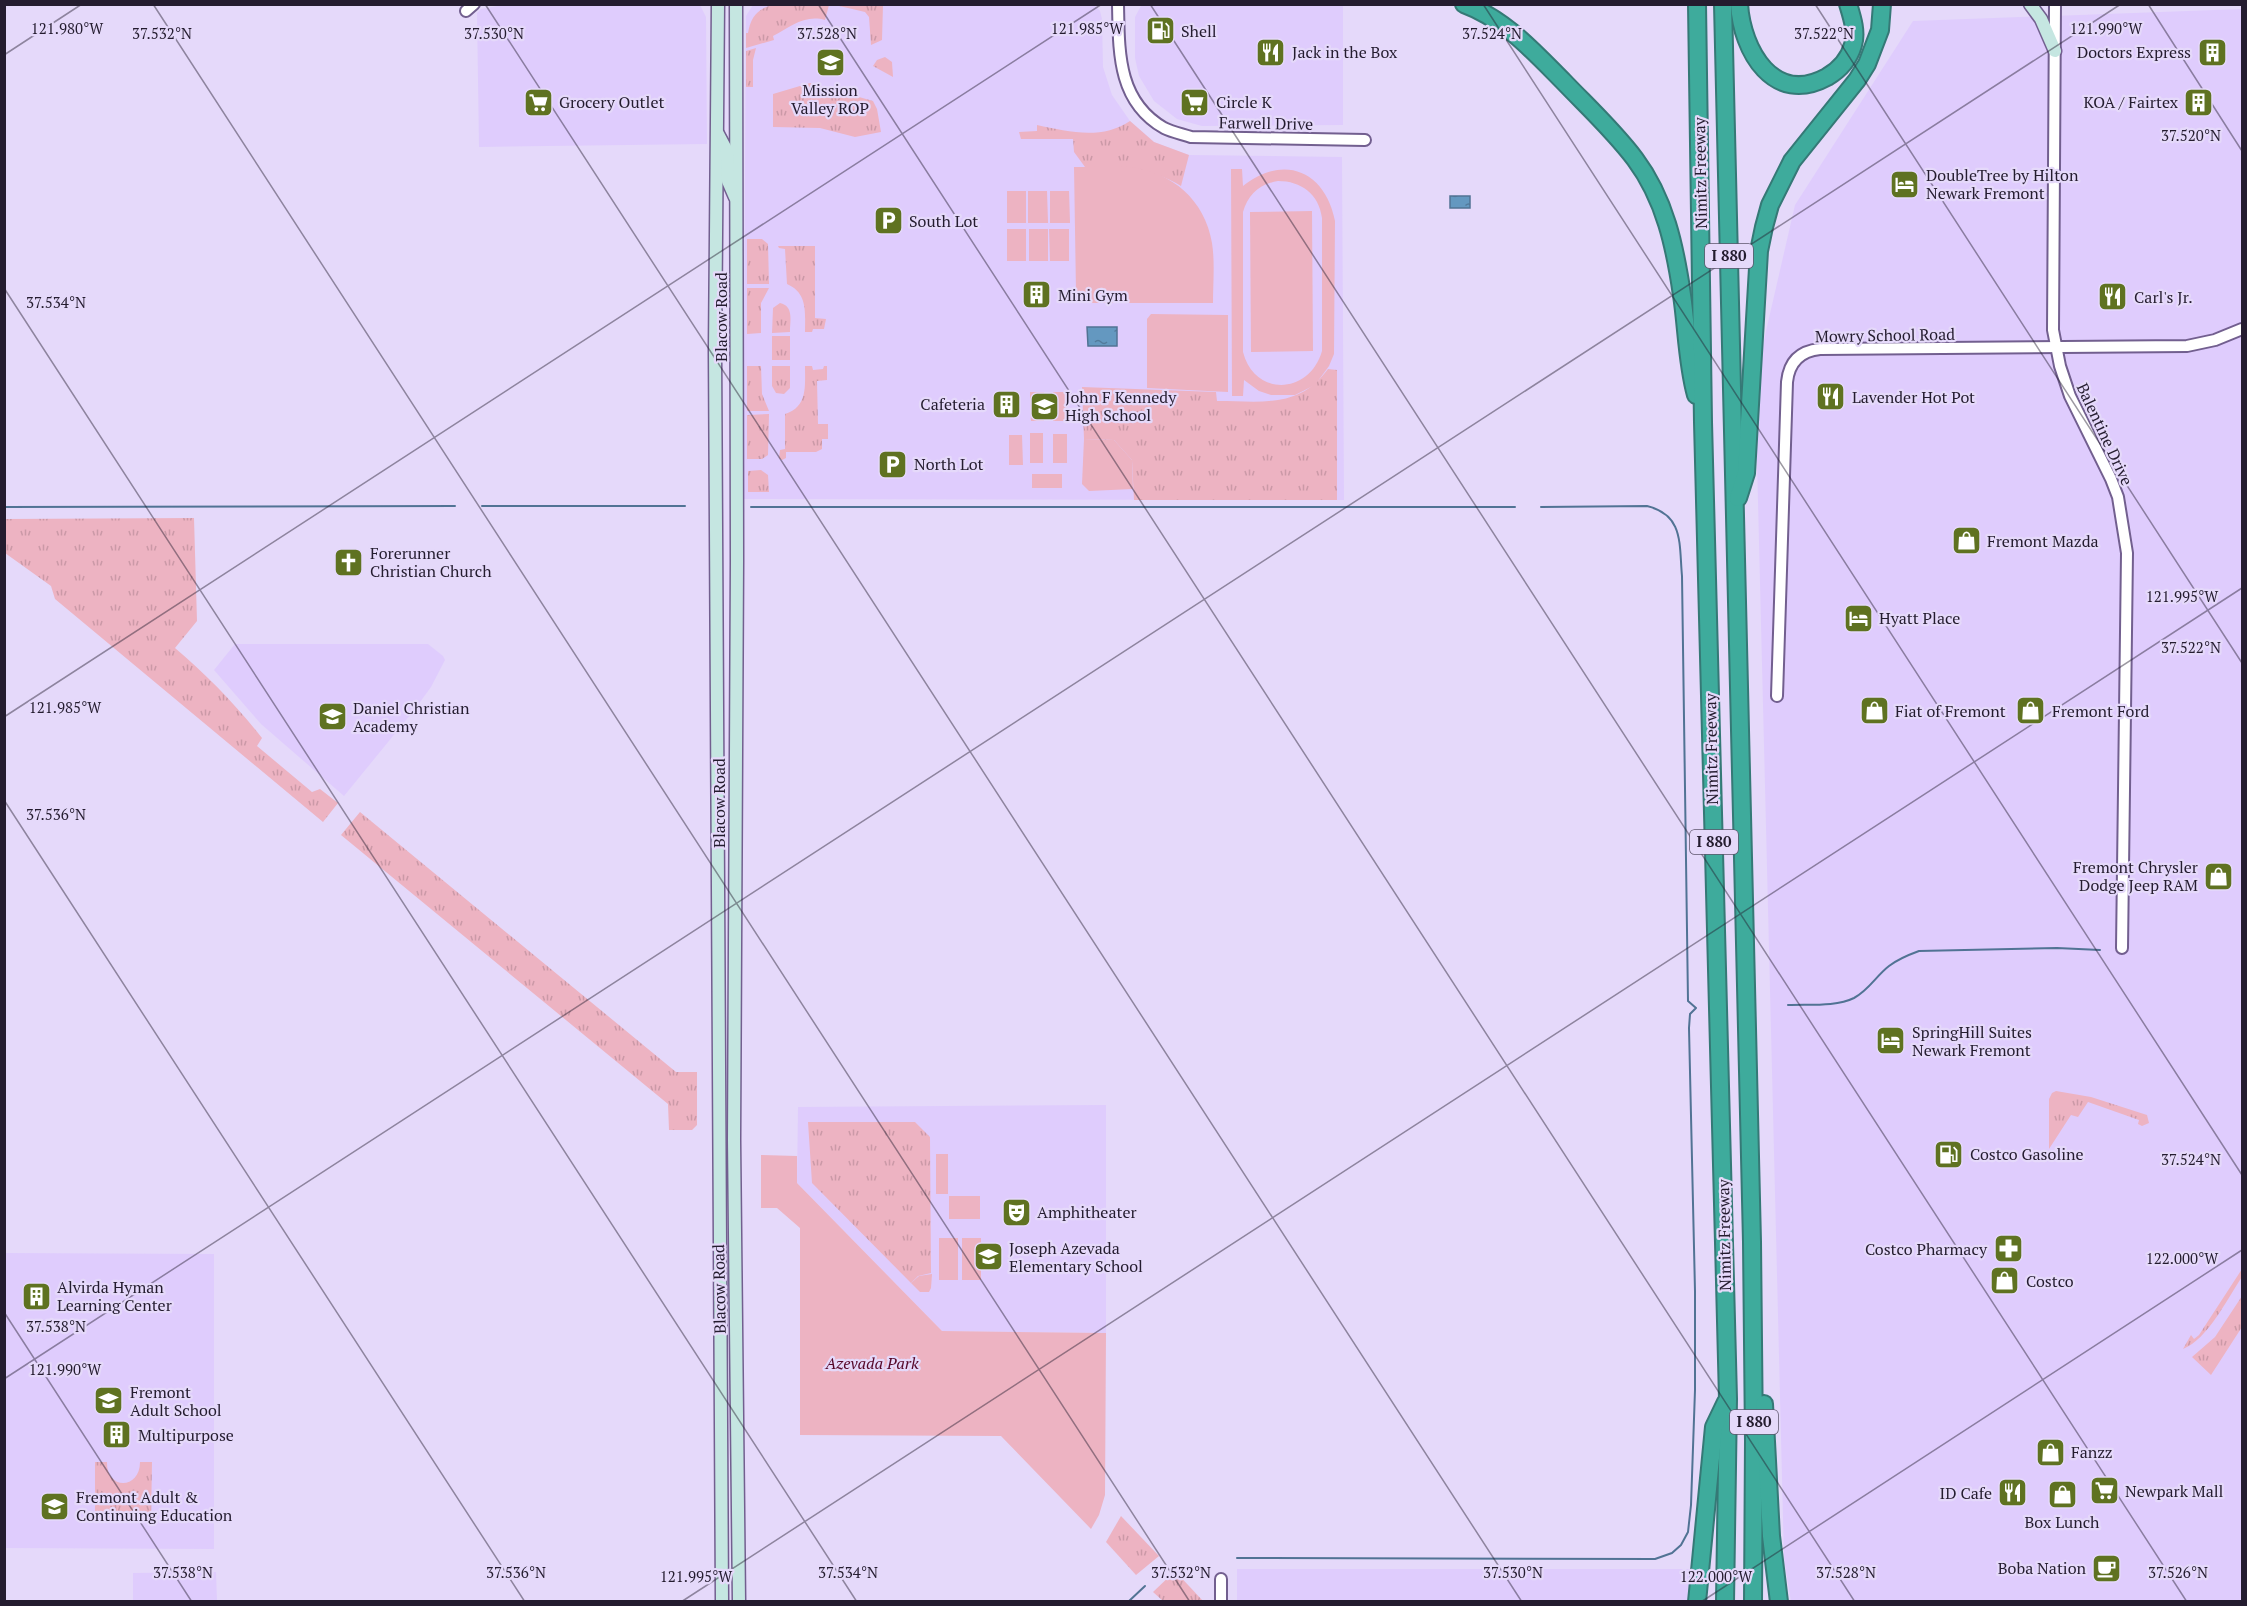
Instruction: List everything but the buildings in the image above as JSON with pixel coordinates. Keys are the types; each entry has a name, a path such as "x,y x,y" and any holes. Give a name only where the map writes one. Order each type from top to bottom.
{"highway":[{"path":"1464,4 1503,25 1529,47 1616,136 1636,160 1650,182 1667,222 1676,258 1687,329 1691,377 1703,422"},
{"path":"1684,4 1699,94"},
{"name":"Nimitz Freeway","path":"1697,4 1703,422 1728,1399 1725,1602"},
{"name":"Nimitz Freeway","path":"1723,4 1752,1242 1753,1602"},
{"path":"1739,4 1751,54 1764,70 1779,81 1799,86 1819,81 1834,73 1846,60 1854,44 1854,23 1848,4"},
{"path":"1734,508 1746,473 1759,251 1767,216 1792,161 1857,80 1867,64 1880,30 1882,4"},
{"path":"1752,1242 1768,1451 1771,1536 1779,1602"},
{"path":"1697,1602 1713,1427 1728,1399"}],"main road":[{"name":"Blacow Road","path":"718,4 715,362 722,1602"},
{"name":"Blacow Road","path":"736,4 734,1140 739,1602"},
{"path":"2030,4 2041,19 2055,51"},
{"path":"717,133 728,151 728,181 737,203"}],"street":[{"name":"Farwell Drive","path":"1118,4 1119,57 1128,89 1144,114 1165,129 1191,137 1365,140"},
{"name":"Balentine Drive","path":"2055,4 2052,298 2056,348 2070,396 2118,497 2126,536 2128,589 2122,948"},
{"name":"Mowry School Road","path":"1777,696 1787,382 1794,360 1804,352 1820,349 2187,346 2215,340 2242,329"},
{"path":"1221,1579 1221,1602"}],"shaded area":[{"path":"1142,4 1343,5 1343,125 1202,126 1177,119 1154,101 1139,76 1135,58 1135,17"},
{"path":"503,5 700,5 706,17 707,144 479,147 477,13 481,9"},
{"name":"John F Kennedy High School","path":"753,5 1095,5 1102,19 1103,67 1112,95 1130,121 1154,142 1189,155 1342,157 1344,500 743,499 746,16"},
{"path":"2242,9 2242,1601 1791,1602 1784,1559 1755,379 1795,205 1913,21"},
{"name":"Daniel Christian Academy","path":"235,644 428,644 445,660 431,687 415,709 344,796 261,724 214,670"},
{"name":"Joseph Azevada Elementary School","path":"1106,1105 1106,1333 942,1331 797,1183 798,1107"},
{"name":"Fremont Adult School","path":"5,1253 214,1254 214,1549 5,1548"},
{"path":"1237,1569 1693,1569 1688,1601 1237,1602"},
{"path":"216,1572 217,1601 133,1601 133,1573"}],"green space":[{"path":"776,4 829,5 825,20 804,20 773,36 774,40 746,48 746,33 748,33 753,17 760,10"},
{"path":"835,5 883,5 882,40 871,45 869,17 865,12"},
{"path":"756,48 753,60 753,87 746,87 746,51"},
{"path":"885,57 892,62 893,77 873,66 877,60"},
{"path":"810,83 873,101 877,109 881,132 855,137 820,128 773,127 773,94"},
{"path":"1130,121 1154,142 1189,155 1181,186 1147,172 1123,168 1085,167 1074,152 1073,139 1021,139 1019,132 1037,131 1037,125 1073,132 1108,131"},
{"path":"1074,167 1130,167 1145,170 1173,182 1184,191 1202,214 1212,243 1213,303 1086,303 1076,292"},
{"path":"1231,169 1242,169 1243,186 1258,176 1273,171 1300,172 1312,179 1322,190 1330,204 1335,221 1334,354 1329,366 1315,385 1295,395 1271,395 1259,391 1244,380 1243,396 1232,396","holes":["1271,182 1294,183 1308,191 1317,202 1322,218 1322,351 1316,365 1306,376 1283,385 1270,383 1259,377 1249,367 1243,352 1243,212 1255,191"]},
{"path":"1007,191 1026,191 1026,223 1007,223"},
{"path":"1028,191 1047,191 1048,223 1028,223"},
{"path":"1050,191 1069,191 1070,223 1050,223"},
{"path":"1312,211 1313,351 1251,352 1250,212"},
{"path":"1007,229 1026,229 1026,261 1007,261"},
{"path":"1029,229 1048,229 1048,261 1029,261"},
{"path":"1049,229 1069,229 1069,261 1050,261"},
{"path":"747,239 762,239 768,244 769,284 747,284"},
{"path":"778,246 815,246 815,318 826,319 824,329 805,332 804,304 799,293 787,284 785,249"},
{"path":"747,288 769,288 761,303 761,333 747,334"},
{"path":"780,303 789,311 790,332 772,333 773,308"},
{"path":"1151,314 1228,315 1228,392 1147,388 1147,319"},
{"path":"772,336 790,336 790,360 772,360"},
{"path":"747,366 761,366 762,394 769,411 747,411"},
{"path":"772,366 790,366 790,388 784,394 776,393 772,386"},
{"path":"805,366 812,366 813,370 827,366 827,380 817,381 818,424 828,424 828,439 822,439 822,449 816,452 786,452 786,458 782,460 779,458 780,450 785,449 785,414 798,406 804,395"},
{"path":"1328,369 1337,370 1337,500 1134,500 1132,460 1114,440 1084,439 1082,387 1216,392 1217,401 1278,400 1305,391"},
{"path":"1030,392 1044,392 1044,421 1031,421"},
{"path":"1053,392 1066,392 1067,421 1053,421"},
{"path":"769,414 768,455 762,459 747,459 747,415"},
{"path":"1030,433 1043,433 1043,463 1030,463"},
{"path":"1053,434 1067,434 1067,463 1053,463"},
{"path":"1009,435 1022,435 1023,465 1009,465"},
{"path":"1084,439 1114,440 1132,460 1133,489 1089,491 1082,484"},
{"path":"761,470 768,475 769,492 748,492 748,471"},
{"path":"1032,474 1062,474 1062,488 1032,488"},
{"path":"194,518 197,621 175,648 210,680 252,726 262,738 257,746 312,792 320,789 338,803 323,822 55,599 51,586 5,553 5,519"},
{"path":"360,812 676,1072 697,1072 697,1125 692,1130 669,1130 668,1104 341,835"},
{"path":"2056,1091 2091,1097 2147,1115 2149,1123 2142,1126 2138,1124 2139,1120 2088,1102 2078,1117 2071,1115 2049,1149 2049,1099"},
{"path":"808,1122 915,1122 930,1137 931,1273 918,1276 911,1283 812,1183"},
{"path":"936,1154 948,1154 948,1194 936,1194"},
{"name":"Azevada Park","path":"761,1155 797,1156 797,1183 942,1331 1106,1333 1105,1495 1099,1515 1091,1529 1001,1436 800,1435 800,1228 777,1208 761,1208"},
{"path":"949,1196 980,1196 980,1219 949,1219"},
{"path":"939,1238 958,1238 958,1280 939,1280"},
{"path":"962,1238 981,1238 981,1280 962,1280"},
{"path":"2242,1269 2242,1277 2209,1328 2201,1337 2183,1349 2191,1335 2194,1339 2199,1335"},
{"path":"932,1274 929,1292 920,1292 911,1283 919,1276"},
{"path":"2242,1296 2242,1327 2211,1375 2192,1357 2215,1337"},
{"path":"95,1462 107,1462 112,1478 123,1483 135,1478 140,1462 152,1462 151,1522 95,1521"},
{"path":"1121,1516 1159,1556 1136,1575 1106,1542"},
{"path":"1175,1571 1203,1601 1163,1601 1153,1592"}],"water":[{"path":"1450,196 1470,196 1470,208 1450,208"},
{"path":"1087,327 1117,327 1117,346 1088,346"}],"waterway":[{"path":"4,507 455,506"},
{"path":"482,506 685,506"},
{"path":"1237,1558 1655,1559 1672,1553 1681,1545 1688,1532 1695,1390 1689,1028 1690,1014 1696,1008 1688,1001 1682,576 1679,542 1674,524 1668,516 1647,506 1541,507"},
{"path":"751,507 1515,507"},
{"path":"1788,1005 1830,1004 1847,1001 1864,991 1892,964 1919,951 2057,948 2100,950"},
{"path":"1128,1602 1145,1586"}],"place":[{"name":"Shell","path":"1160,31"},
{"name":"Jack in the Box","path":"1271,52"},
{"name":"Doctors Express","path":"2212,52"},
{"name":"Mission Valley ROP","path":"830,62"},
{"name":"Grocery Outlet","path":"538,102"},
{"name":"Circle K","path":"1195,102"},
{"name":"KOA / Fairtex","path":"2199,102"},
{"name":"DoubleTree by Hilton Newark Fremont","path":"1905,184"},
{"name":"South Lot","path":"888,221"},
{"name":"Mini Gym","path":"1037,295"},
{"name":"Carl's Jr.","path":"2113,297"},
{"name":"Lavender Hot Pot","path":"1831,397"},
{"name":"Cafeteria","path":"1006,404"},
{"name":"John F Kennedy High School","path":"1044,406"},
{"name":"North Lot","path":"893,464"},
{"name":"Fremont Mazda","path":"1966,541"},
{"name":"Forerunner Christian Church","path":"349,562"},
{"name":"Hyatt Place","path":"1858,618"},
{"name":"Fiat of Fremont","path":"1874,711"},
{"name":"Fremont Ford","path":"2031,711"},
{"name":"Daniel Christian Academy","path":"332,717"},
{"name":"Fremont Chrysler Dodge Jeep RAM","path":"2219,876"},
{"name":"SpringHill Suites Newark Fremont","path":"1891,1041"},
{"name":"Costco Gasoline","path":"1949,1154"},
{"name":"Amphitheater","path":"1016,1212"},
{"name":"Costco Pharmacy","path":"2008,1249"},
{"name":"Joseph Azevada Elementary School","path":"988,1257"},
{"name":"Costco","path":"2005,1281"},
{"name":"Alvirda Hyman Learning Center","path":"36,1296"},
{"name":"Fremont Adult School","path":"109,1401"},
{"name":"Multipurpose","path":"117,1435"},
{"name":"Fanzz","path":"2050,1452"},
{"name":"Newpark Mall","path":"2104,1491"},
{"name":"ID Cafe","path":"2013,1493"},
{"name":"Box Lunch","path":"2062,1494"},
{"name":"Fremont Adult & Continuing Education","path":"55,1506"},
{"name":"Boba Nation","path":"2107,1568"}]}
